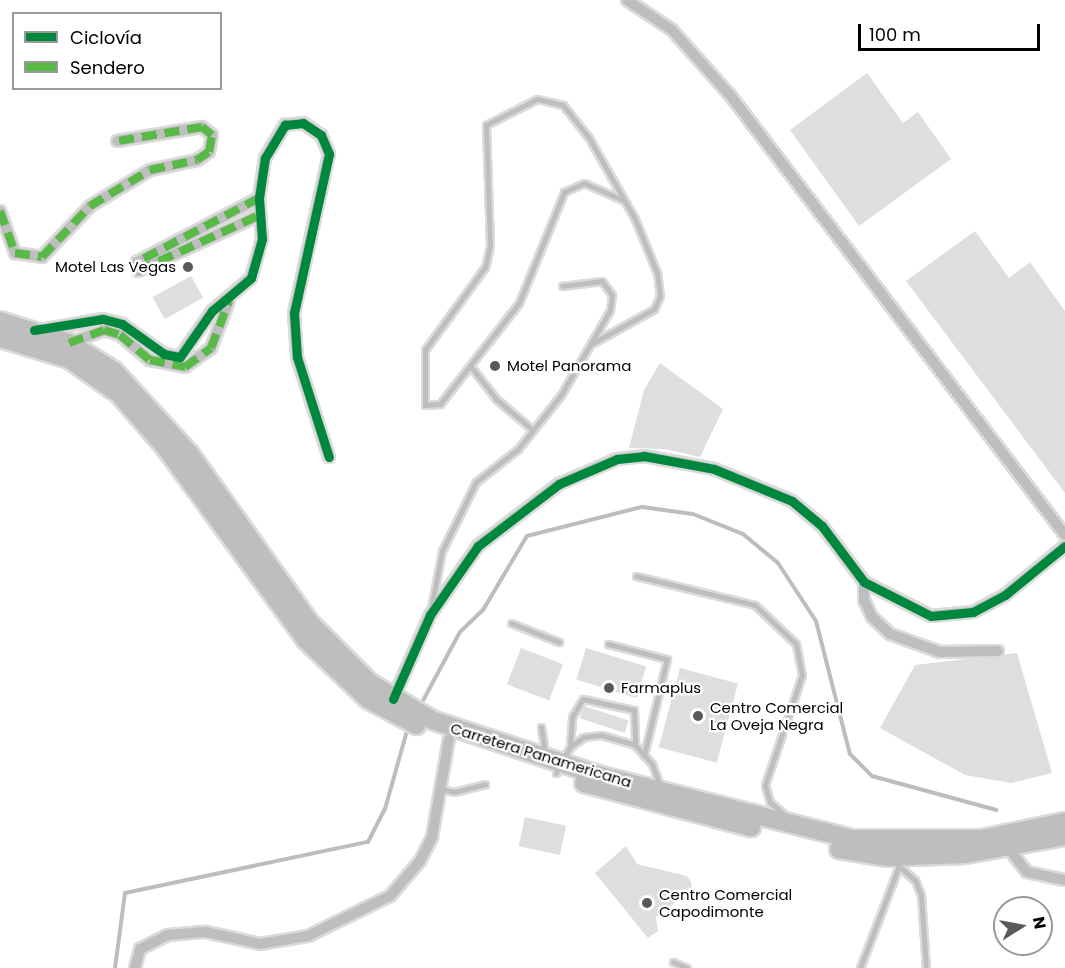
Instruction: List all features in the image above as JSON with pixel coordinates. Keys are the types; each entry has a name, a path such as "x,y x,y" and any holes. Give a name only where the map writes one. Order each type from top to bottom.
{"main road":[{"name":"Carretera Panamericana","path":"0,321 69,343 114,372 150,408 189,453 310,623 399,708"},
{"name":"Carretera Panamericana","path":"0,338 69,359 119,394 165,447 306,640 369,699 399,708 450,739 558,760"},
{"name":"Carretera Panamericana","path":"430,725 558,760 662,797 893,861 1009,849 1065,836"},
{"name":"Carretera Panamericana","path":"662,797 851,839 917,843 982,839 1065,822"}],"street":[{"path":"627,0 672,30 730,95 1065,535"},
{"path":"34,330 103,319 122,324 164,354 180,357 212,311 229,301 251,278 259,259 260,198 265,158 285,125 303,123 321,135 329,154 325,181 308,236 294,314 304,388 329,457"},
{"path":"0,211 15,253 42,257 99,199 150,171 197,160 209,152 212,135 202,127 117,141"},
{"path":"260,198 137,262 138,271 260,215"},
{"path":"69,343 104,330 120,335 150,360 185,367 211,348 229,301"},
{"path":"399,708 430,615 478,546 559,484 588,468 644,456 714,469 792,501 822,526 864,582 931,616 973,612 1005,595 1065,546"},
{"path":"864,582 864,600 872,617 890,634 940,652 998,651"},
{"path":"135,968 140,949 168,935 206,932 260,944 308,936 390,896 420,861 432,837 437,788 450,739"},
{"path":"1009,849 1028,872 1065,880"}],"lane":[{"path":"593,343 641,320 660,296 651,251 590,138 563,105 537,99 486,125 490,246 485,267 425,350 425,405 440,404 472,368 519,303 564,192 584,183 623,200"},
{"path":"430,615 442,551 476,482 533,430 593,343 610,310 609,286 594,280 562,286"},
{"path":"472,368 496,399 533,430"},
{"path":"636,576 755,605 796,644 802,675 765,785 770,802 799,827"},
{"path":"511,622 559,642"},
{"path":"608,644 667,659 644,755"},
{"path":"558,760 572,717 583,699 634,710 635,745"},
{"path":"541,727 558,760"},
{"path":"558,760 584,737 602,735 635,745 644,755 662,797"},
{"path":"437,788 454,792 485,784"},
{"path":"860,968 893,861 915,880 921,895 926,968"},
{"path":"672,962 687,968"}],"building":[{"path":"867,73 903,123 918,112 951,159 859,226 790,130"},
{"path":"975,231 1009,278 1030,262 1065,311 1065,493 906,281"},
{"path":"191,276 203,298 165,319 153,297"},
{"path":"660,363 723,409 700,457 665,449 629,448 644,390"},
{"path":"521,648 563,664 549,701 507,684"},
{"path":"586,648 646,666 637,698 576,680"},
{"path":"1017,653 1052,773 1011,783 965,775 880,728 915,665"},
{"name":"Centro Comercial La Oveja Negra","path":"680,668 738,684 717,763 659,747"},
{"path":"584,706 629,721 625,733 580,718"},
{"path":"525,817 566,826 560,855 519,846"},
{"name":"Centro Comercial Capodimonte","path":"626,846 637,864 687,876 691,882 692,890 656,917 658,931 648,938 595,873"}],"waterway":[{"path":"419,708 460,632 483,610 527,536 642,507 693,514 743,534 778,563 816,621 850,754 872,776 996,810"},
{"path":"115,968 125,893 368,842 385,809 408,727"}],"marked path":[{"path":"0,211 15,253 42,257 90,206 150,170 197,160 209,152 212,135 202,127 117,141"},
{"path":"259,198 137,262 138,271 260,215"},
{"path":"69,343 104,330 120,335 150,360 185,367 211,348 229,301"}],"cycle path":[{"path":"34,330 103,319 122,324 164,354 180,357 212,311 251,278 262,239 259,198 265,158 285,125 303,123 321,135 329,154 294,313 297,357 329,457"},
{"path":"393,699 430,615 478,546 559,484 617,459 644,456 714,469 792,501 822,526 864,582 931,616 973,612 1005,595 1065,546"}],"place":[{"name":"Motel Las Vegas","path":"188,267"},
{"name":"Motel Panorama","path":"495,366"},
{"name":"Farmaplus","path":"609,688"},
{"name":"Centro Comercial La Oveja Negra","path":"698,716"},
{"name":"Centro Comercial Capodimonte","path":"647,903"}]}
